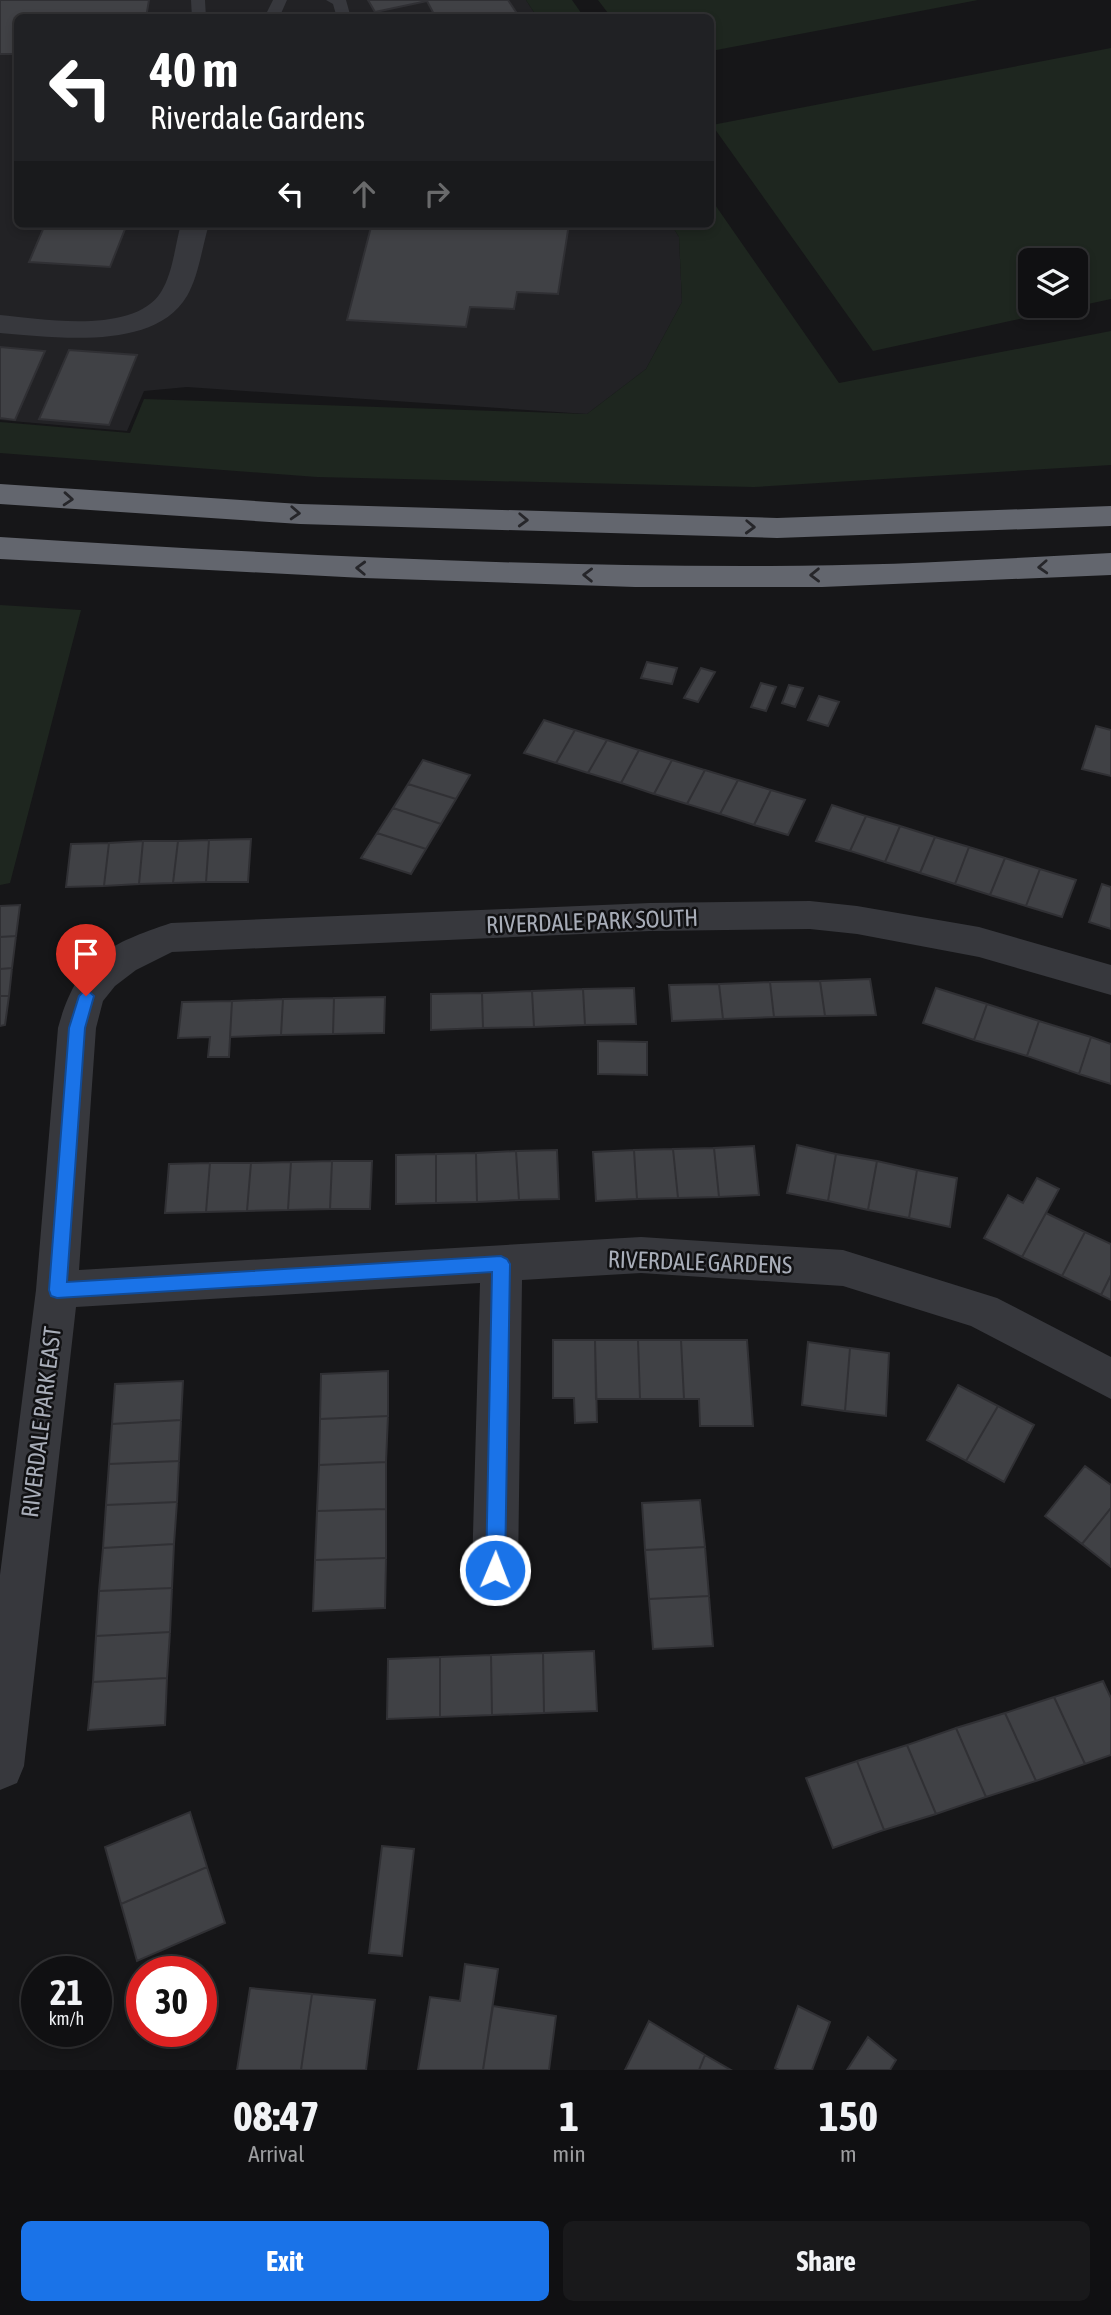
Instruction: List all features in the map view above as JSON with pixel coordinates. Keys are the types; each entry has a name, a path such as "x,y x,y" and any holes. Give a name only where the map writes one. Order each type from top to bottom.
{"highway":[{"path":"0,494 300,513 777,528 1111,516"},
{"path":"0,548 264,565 492,573 729,577 1111,564"}],"street":[{"path":"0,324 111,329 146,319 172,297 194,228"},
{"name":"RIVERDALE PARK SOUTH","path":"86,996 103,974 122,960 145,947 171,938 650,917 797,915 857,920 979,942 1111,980"},
{"name":"RIVERDALE PARK EAST","path":"0,1766 57,1290 77,1028 86,996"},
{"name":"RIVERDALE GARDENS","path":"57,1290 641,1255 843,1268 982,1311 1111,1379"},
{"path":"495,1570 501,1264"}],"lane":[{"path":"333,0 339,1 343,14"}],"shaded area":[{"path":"0,0 526,0 535,14 14,14 14,228 673,228 679,237 682,302 646,369 587,414 187,387 144,391 127,431 0,420"},
{"path":"526,0 572,0 582,14 535,14"},
{"path":"598,0 978,0 714,50 714,14 609,14"},
{"path":"1111,48 1111,299 1088,304 1088,248 1018,248 1018,318 1024,318 873,351 714,125"},
{"path":"714,203 839,383 1111,331 1111,465 754,487 317,477 0,453 0,422 130,433 144,399 587,414 646,369 682,302 679,237 673,228 714,228"},
{"path":"0,605 81,610 10,883 0,885"}],"building":[{"path":"0,0 149,0 147,14 14,14 14,54 0,54"},
{"path":"368,0 508,0 517,14 434,14 427,1 375,12"},
{"path":"44,228 125,228 110,267 29,262"},
{"path":"371,228 568,228 558,294 517,292 514,309 470,307 466,327 347,320"},
{"path":"0,347 45,351 15,420 0,418"},
{"path":"69,350 137,355 109,425 39,419"},
{"path":"647,662 677,668 672,684 641,678"},
{"path":"701,668 715,672 698,702 684,698"},
{"path":"761,683 776,687 766,711 751,707"},
{"path":"789,685 803,688 795,707 782,703"},
{"path":"819,696 839,702 828,726 808,720"},
{"path":"544,720 575,730 556,763 524,753"},
{"path":"1096,726 1111,730 1111,776 1082,769"},
{"path":"575,730 607,740 588,773 556,763"},
{"path":"607,740 639,750 621,783 588,773"},
{"path":"639,750 672,760 654,794 621,783"},
{"path":"423,760 470,775 456,799 408,784"},
{"path":"672,760 705,770 687,804 654,794"},
{"path":"705,770 738,780 720,814 687,804"},
{"path":"738,780 771,790 754,825 720,814"},
{"path":"408,784 456,799 441,824 393,808"},
{"path":"771,790 805,800 788,835 754,825"},
{"path":"832,805 866,816 850,851 816,841"},
{"path":"393,808 441,824 426,849 377,833"},
{"path":"866,816 900,826 885,862 850,851"},
{"path":"900,826 935,837 920,873 885,862"},
{"path":"377,833 426,849 411,874 361,858"},
{"path":"935,837 969,847 955,884 920,873"},
{"path":"251,839 248,882 206,882 209,840"},
{"path":"209,840 206,882 173,883 178,841"},
{"path":"143,841 178,841 173,883 139,884"},
{"path":"143,841 139,884 104,886 109,843"},
{"path":"109,843 104,886 66,887 71,844"},
{"path":"969,847 1005,858 990,895 955,884"},
{"path":"1005,858 1040,869 1026,906 990,895"},
{"path":"1040,869 1076,880 1062,917 1026,906"},
{"path":"1102,884 1111,887 1111,929 1089,922"},
{"path":"20,905 16,936 0,937 0,906"},
{"path":"16,936 12,968 0,969 0,937"},
{"path":"12,968 9,996 0,996 0,969"},
{"path":"870,979 876,1015 825,1016 820,981"},
{"path":"820,981 825,1016 774,1017 770,982"},
{"path":"770,982 774,1017 723,1019 719,984"},
{"path":"719,984 723,1019 672,1021 669,985"},
{"path":"634,988 636,1024 585,1025 583,989"},
{"path":"936,988 987,1004 974,1040 923,1023"},
{"path":"583,989 585,1025 534,1027 532,991"},
{"path":"532,991 534,1027 483,1028 482,993"},
{"path":"482,993 483,1028 431,1030 431,994"},
{"path":"0,996 9,996 5,1025 0,1026"},
{"path":"385,997 384,1033 333,1034 334,998"},
{"path":"334,998 333,1034 281,1035 283,999"},
{"path":"283,999 281,1035 230,1037 232,1001"},
{"path":"232,1001 229,1057 208,1057 210,1037 178,1038 182,1002"},
{"path":"987,1004 1039,1021 1027,1056 974,1040"},
{"path":"1039,1021 1091,1037 1079,1074 1027,1056"},
{"path":"1091,1037 1111,1044 1111,1084 1079,1074"},
{"path":"598,1041 647,1042 647,1075 598,1074"},
{"path":"797,1145 836,1154 828,1201 787,1193"},
{"path":"754,1146 759,1195 719,1197 714,1148"},
{"path":"714,1148 719,1197 678,1198 673,1149"},
{"path":"673,1149 678,1198 637,1199 634,1150"},
{"path":"557,1150 559,1199 519,1200 516,1151"},
{"path":"634,1150 637,1199 596,1201 593,1152"},
{"path":"516,1151 519,1200 477,1202 476,1153"},
{"path":"476,1153 477,1202 436,1203 436,1154"},
{"path":"436,1154 436,1203 396,1204 396,1155"},
{"path":"836,1154 877,1161 868,1210 828,1201"},
{"path":"332,1161 330,1209 288,1210 291,1162"},
{"path":"332,1161 372,1161 370,1209 330,1209"},
{"path":"877,1161 917,1170 909,1218 868,1210"},
{"path":"291,1162 288,1210 247,1211 251,1163"},
{"path":"210,1163 206,1212 165,1213 169,1164"},
{"path":"210,1163 251,1163 247,1211 206,1212"},
{"path":"917,1170 957,1178 950,1227 909,1218"},
{"path":"1037,1178 1059,1189 1022,1257 984,1238 1008,1195 1023,1203"},
{"path":"1046,1213 1085,1232 1062,1276 1022,1257"},
{"path":"1085,1232 1111,1244 1111,1275 1101,1295 1062,1276"},
{"path":"1111,1275 1111,1300 1101,1295"},
{"path":"553,1340 595,1340 597,1422 575,1423 574,1398 553,1398"},
{"path":"595,1340 638,1340 640,1399 596,1399"},
{"path":"638,1340 681,1340 684,1399 640,1399"},
{"path":"681,1340 747,1340 753,1426 700,1426 699,1399 684,1399"},
{"path":"808,1342 850,1348 845,1411 802,1405"},
{"path":"850,1348 889,1353 886,1416 845,1411"},
{"path":"388,1371 388,1416 320,1419 321,1374"},
{"path":"183,1381 181,1420 112,1424 115,1384"},
{"path":"958,1385 998,1406 966,1461 927,1440"},
{"path":"998,1406 1034,1425 1004,1482 966,1461"},
{"path":"388,1416 386,1462 319,1465 320,1419"},
{"path":"181,1420 179,1461 109,1464 112,1424"},
{"path":"179,1461 177,1502 106,1505 109,1464"},
{"path":"386,1462 386,1509 317,1511 319,1465"},
{"path":"1085,1466 1111,1485 1111,1508 1082,1544 1045,1516"},
{"path":"700,1500 705,1547 645,1550 642,1503"},
{"path":"177,1502 174,1544 103,1548 106,1505"},
{"path":"1111,1508 1111,1567 1082,1544"},
{"path":"386,1509 386,1558 315,1560 317,1511"},
{"path":"174,1544 172,1588 99,1591 103,1548"},
{"path":"705,1547 709,1596 649,1599 645,1550"},
{"path":"386,1558 385,1608 313,1611 315,1560"},
{"path":"172,1588 170,1632 96,1636 99,1591"},
{"path":"709,1596 713,1646 653,1649 649,1599"},
{"path":"170,1632 167,1678 93,1682 96,1636"},
{"path":"594,1651 597,1711 544,1713 543,1653"},
{"path":"543,1653 544,1713 492,1715 491,1655"},
{"path":"491,1655 492,1715 440,1717 440,1657"},
{"path":"440,1657 440,1717 387,1719 388,1659"},
{"path":"167,1678 165,1725 88,1730 93,1682"},
{"path":"1103,1681 1111,1698 1111,1755 1085,1764 1054,1697"},
{"path":"1054,1697 1085,1764 1036,1781 1005,1713"},
{"path":"1005,1713 1036,1781 986,1797 956,1728"},
{"path":"956,1728 986,1797 936,1814 907,1745"},
{"path":"907,1745 936,1814 884,1830 857,1761"},
{"path":"857,1761 884,1830 833,1848 806,1778"},
{"path":"190,1812 207,1867 121,1904 105,1847"},
{"path":"382,1846 414,1849 402,1956 369,1953"},
{"path":"207,1867 225,1923 149,1956 136,1956 121,1904"},
{"path":"465,1964 498,1969 483,2070 418,2070 430,1997 460,2001"},
{"path":"250,1988 312,1994 301,2070 237,2070"},
{"path":"312,1994 375,2000 366,2070 301,2070"},
{"path":"493,2006 556,2016 549,2070 483,2070"},
{"path":"798,2006 830,2022 812,2070 779,2070 775,2068"},
{"path":"649,2021 705,2055 699,2070 625,2070"},
{"path":"868,2037 896,2060 890,2070 847,2070"},
{"path":"705,2055 731,2070 699,2070"}],"route":[{"path":"86,996 77,1028 57,1290 501,1264 495,1570"}]}
